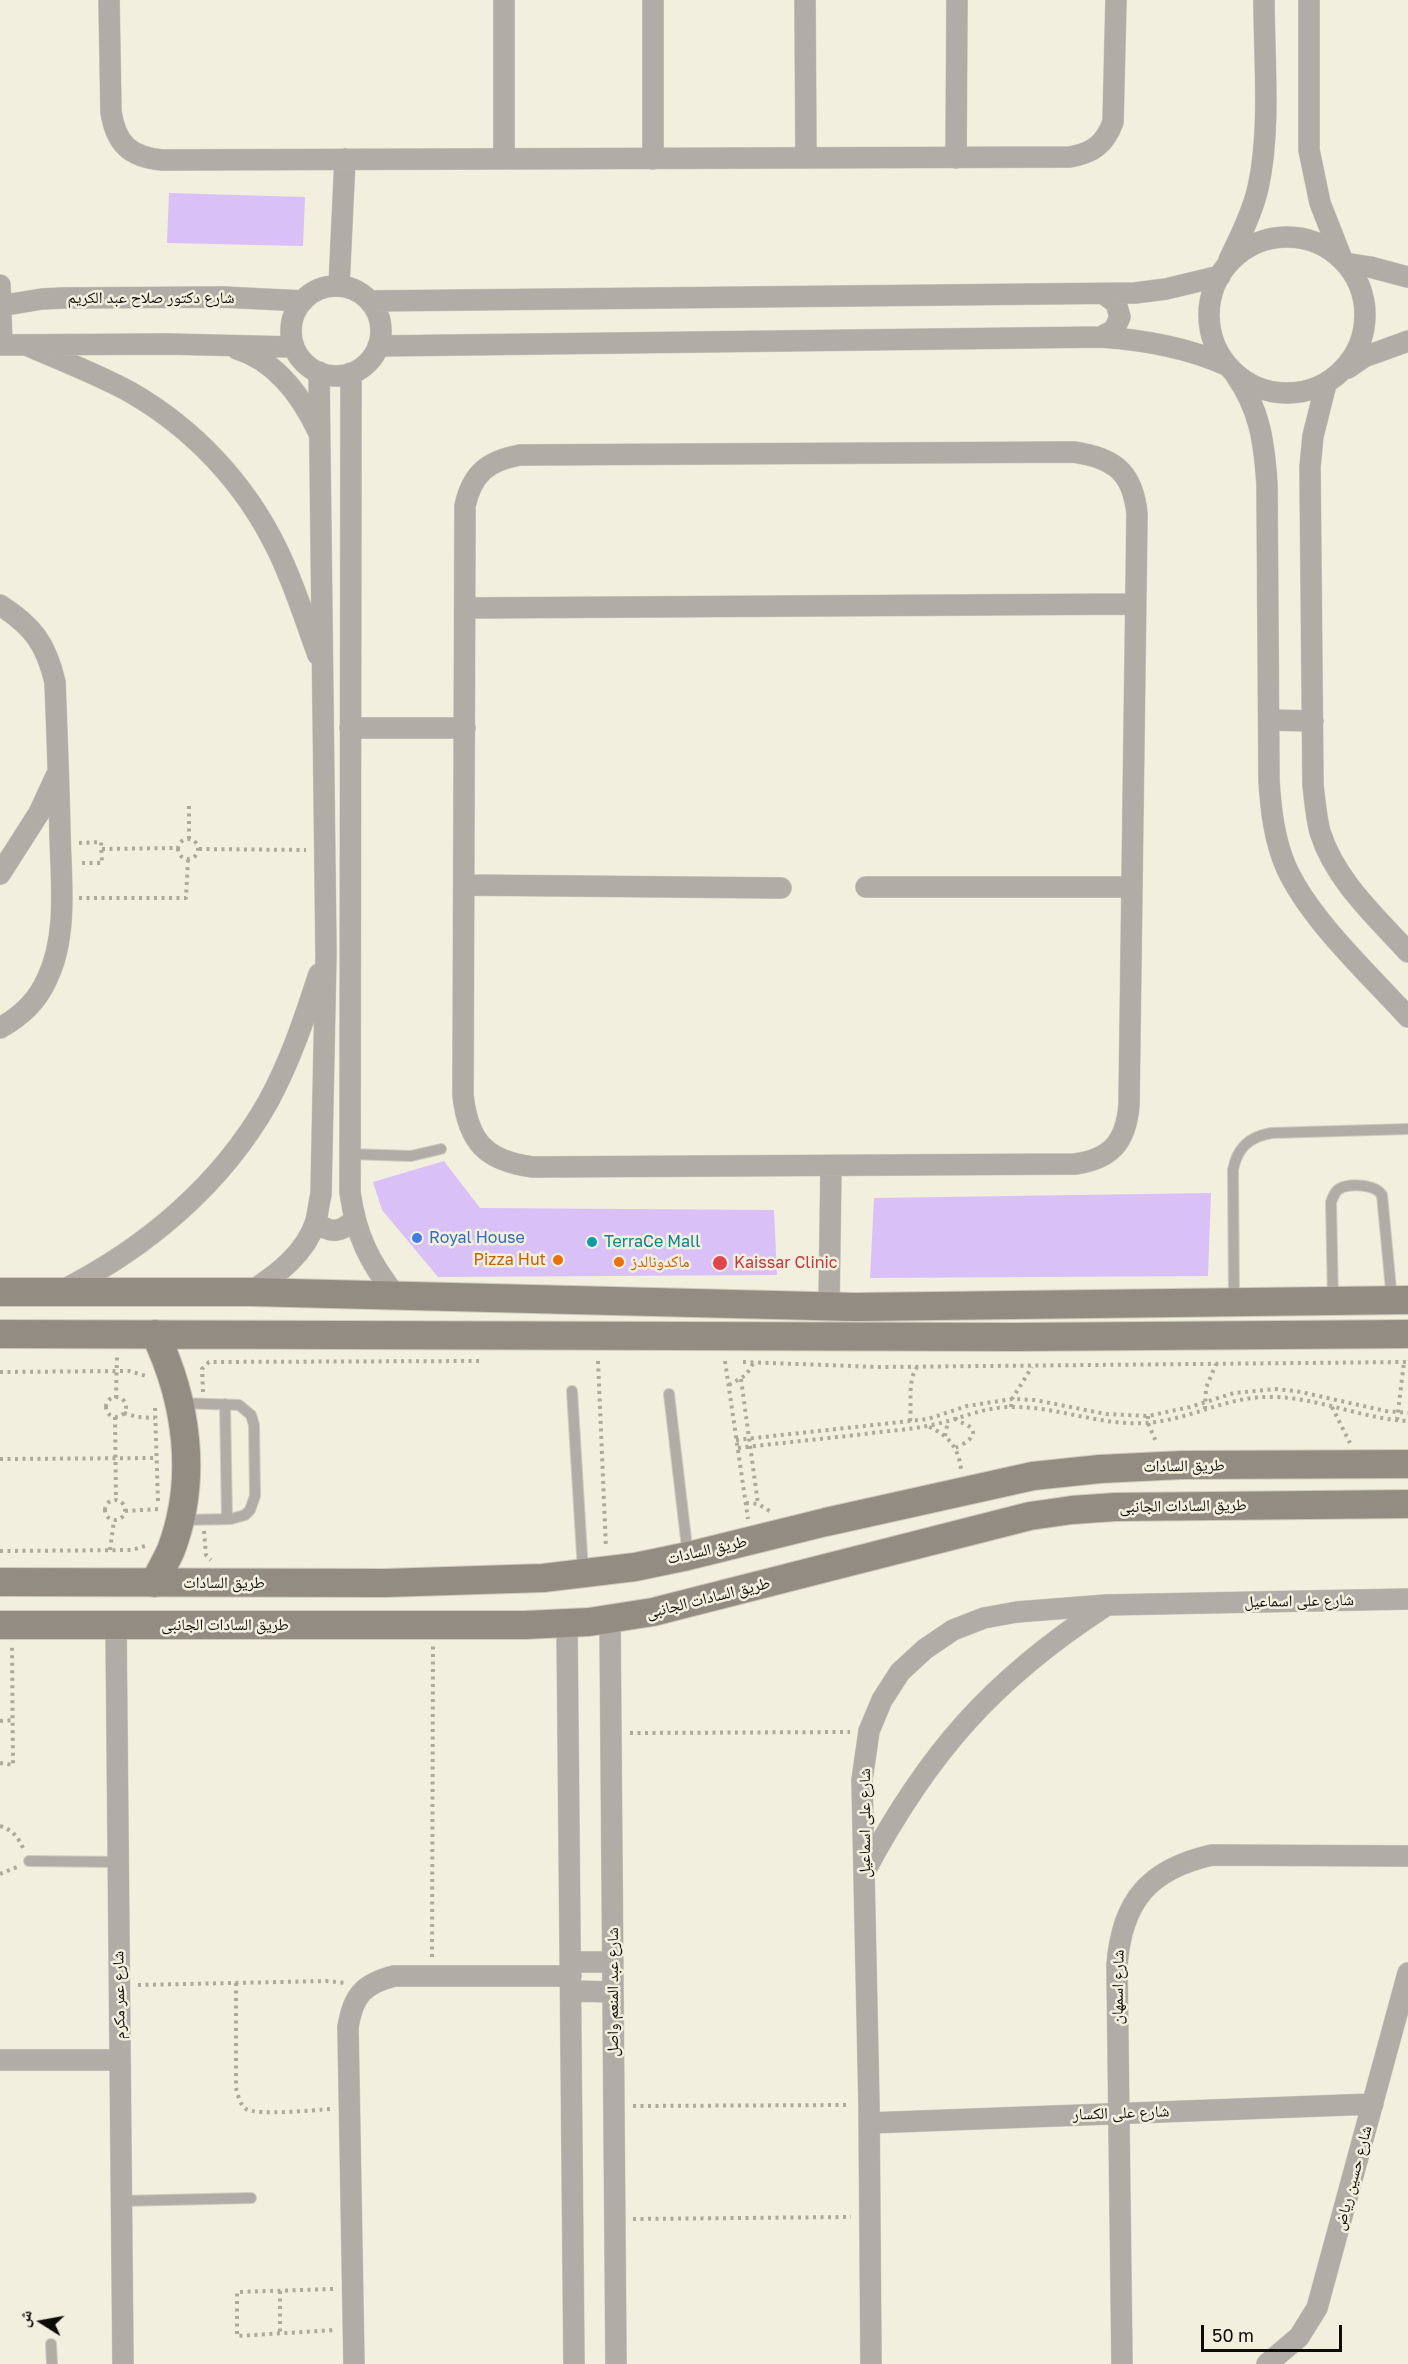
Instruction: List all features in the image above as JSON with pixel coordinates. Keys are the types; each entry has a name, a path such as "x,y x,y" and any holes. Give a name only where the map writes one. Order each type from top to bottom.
{"main road":[{"path":"0,1292 250,1292 829,1306 1333,1301 1403,1296"},
{"path":"548,1299 612,1348"},
{"path":"1016,1337 1054,1305"},
{"path":"0,1334 155,1334 612,1348 1016,1337 1407,1353"},
{"path":"154,1583 171,1550 175,1517 184,1491 186,1462 180,1404 166,1356 155,1334"},
{"name":"طريق السادات","path":"0,1582 385,1583 504,1580 583,1574 688,1556 826,1522 1033,1476 1100,1469 1182,1465 1408,1464"},
{"name":"طريق السادات الجانبى","path":"6,1625 567,1624 610,1620 653,1612 1030,1515 1115,1507 1408,1504"},
{"path":"804,1574 826,1522"},
{"path":"385,1583 400,1624"}],"street":[{"path":"110,0 113,128 132,152 146,158 162,160 1070,157 1084,154 1098,147 1108,136 1113,122 1116,0"},
{"path":"504,0 504,159"},
{"path":"653,0 653,159"},
{"path":"805,0 806,158"},
{"path":"956,158 957,0"},
{"path":"1264,0 1263,161 1250,216 1222,272 1210,306 1209,322 1212,337 1250,395 1265,454 1271,810 1276,838 1286,866 1299,891 1315,915 1408,1017"},
{"path":"1309,0 1309,150 1320,203 1344,261 1361,290 1365,305 1365,321 1357,350 1332,379 1318,406 1313,436 1310,467 1316,808 1320,831 1328,853 1340,873 1405,946"},
{"path":"339,286 345,159"},
{"path":"370,301 1104,294 1166,289 1222,272 1236,256 1250,247 1265,240 1282,237 1314,242 1329,249 1344,261 1408,277"},
{"path":"0,285 1,345 294,347"},
{"path":"339,286 356,291 370,301 381,327 378,346 365,365 351,373 335,376 319,372 304,362 294,347 292,323 303,301 319,289 339,286"},
{"path":"1101,337 1114,330 1120,317 1116,303 1104,294"},
{"name":"شارع دكتور صلاح عبد الكريم","path":"0,305 63,298 223,297 303,301"},
{"path":"378,346 1101,337 1165,344 1197,352 1231,369 1249,384 1279,393 1295,393 1332,379 1364,357 1408,341"},
{"path":"26,345 129,392 157,409 200,444 230,476 256,511 278,550 323,670"},
{"path":"225,345 252,353 274,370 294,390 321,439"},
{"path":"250,1292 277,1274 300,1251 316,1222 321,1194 326,954 319,372"},
{"path":"351,373 350,1192 354,1219 364,1247 378,1273 396,1296"},
{"path":"1074,452 1093,455 1107,460 1120,470 1130,483 1135,498 1135,604 1128,1123 1121,1140 1108,1153 1093,1162 1075,1164 533,1167 511,1164 490,1154 475,1138 466,1117 463,1095 465,506 468,490 477,476 489,465 503,458 520,455 1074,452"},
{"path":"465,608 1135,604"},
{"path":"0,605 19,617 36,635 49,657 55,682 61,853 56,952 47,980 31,1005 0,1028"},
{"path":"1269,720 1313,721"},
{"path":"351,728 465,728"},
{"path":"0,874 39,813 58,770"},
{"path":"324,796 351,795"},
{"path":"464,885 781,888"},
{"path":"866,887 1132,887"},
{"path":"58,1292 101,1271 141,1244 179,1212 213,1178 244,1140 268,1101 289,1057 326,954"},
{"path":"829,1306 831,1166"},
{"path":"316,1222 325,1230 336,1231 347,1228 354,1219"},
{"name":"شارع على اسماعيل","path":"871,2364 869,2114 862,1780 869,1731 882,1700 900,1672 924,1649 953,1630 984,1618 1017,1612 1106,1605 1408,1599"},
{"path":"864,1872 917,1782 956,1732 1022,1666 1063,1634 1106,1605"},
{"name":"شارع عبد المنعم واصل","path":"610,1620 616,2364"},
{"path":"567,1624 574,2364"},
{"name":"شارع عمر مكرم","path":"116,1625 123,2364"},
{"name":"شارع اسمهان","path":"1122,2364 1117,1965 1119,1938 1128,1913 1143,1891 1156,1879 1186,1861 1212,1856 1408,1856"},
{"path":"354,2364 348,2027 351,2008 360,1992 375,1981 394,1976 571,1976 613,1962"},
{"name":"شارع حسين رياض","path":"1267,2364 1299,2337 1317,2308 1408,1973"},
{"path":"571,1976 613,1992"},
{"path":"0,2060 120,2060"},
{"name":"شارع على الكسار","path":"869,2114 1118,2113 1373,2104"}],"lane":[{"path":"1234,1302 1233,1170 1235,1158 1241,1148 1250,1140 1271,1133 1408,1129"},
{"path":"350,1154 411,1156 441,1149"},
{"path":"1333,1301 1331,1202 1335,1192 1340,1188 1367,1186 1378,1190 1382,1195 1403,1296"},
{"path":"572,1391 583,1574"},
{"path":"669,1394 688,1556"},
{"path":"175,1517 227,1519 245,1515 250,1510 255,1496 254,1425 251,1415 244,1407 225,1404 180,1404"},
{"path":"225,1404 227,1519"},
{"path":"29,1861 118,1862"},
{"path":"121,2201 251,2198"},
{"path":"51,2344 52,2364"}],"path":[{"path":"189,805 189,838"},
{"path":"189,838 197,844 199,849"},
{"path":"178,848 180,843 189,838"},
{"path":"101,842 102,863 61,853 101,842"},
{"path":"102,849 178,848"},
{"path":"178,848 183,858 188,859 197,854 199,849"},
{"path":"199,849 325,850"},
{"path":"60,898 186,898 188,859"},
{"path":"588,1361 598,1361 612,1348"},
{"path":"713,1361 917,1367 1032,1367 1216,1364 1407,1353 1397,1420"},
{"path":"115,1417 124,1413 137,1417 155,1418 180,1404 209,1362 490,1361"},
{"path":"598,1361 606,1558"},
{"path":"725,1361 749,1526"},
{"path":"729,1385 741,1379 754,1362"},
{"path":"1205,1409 1206,1388 1216,1364"},
{"path":"909,1421 912,1399 911,1380 917,1367"},
{"path":"1011,1407 1012,1399 1032,1367"},
{"path":"0,1372 129,1371 145,1375 150,1380"},
{"path":"741,1379 758,1504"},
{"path":"736,1440 928,1419 989,1401 1012,1399 1035,1400 1106,1414 1148,1416 1169,1413 1234,1393 1254,1390 1296,1390 1398,1413 1408,1413"},
{"path":"738,1448 928,1426 989,1408 1033,1407 1103,1422 1148,1423 1170,1420 1234,1400 1273,1396 1397,1420 1408,1420"},
{"path":"1329,1397 1351,1445"},
{"path":"115,1417 111,1416 106,1407 111,1399 116,1398 124,1403 124,1413"},
{"path":"1148,1416 1148,1423 1158,1448"},
{"path":"115,1417 116,1500"},
{"path":"155,1418 156,1458 175,1517 210,1560 217,1561"},
{"path":"955,1418 971,1428 973,1433 967,1443 955,1448"},
{"path":"945,1436 948,1420"},
{"path":"864,1426 865,1434"},
{"path":"928,1426 945,1436 955,1448 961,1470"},
{"path":"0,1459 156,1458"},
{"path":"116,1500 121,1502 125,1511 123,1516 114,1520 109,1519 105,1509 107,1504 116,1500"},
{"path":"746,1503 758,1504 772,1512 777,1518"},
{"path":"125,1511 175,1517"},
{"path":"110,1550 114,1520"},
{"path":"0,1551 132,1550 151,1543"},
{"path":"0,1763 13,1765 13,1720 6,1625"},
{"path":"432,1976 433,1625"},
{"path":"0,1721 13,1720"},
{"path":"611,1733 869,1731"},
{"path":"0,1826 8,1828 17,1836 29,1861"},
{"path":"119,1986 327,1981 347,1983 360,1992"},
{"path":"236,1983 236,2088 239,2100 245,2109 258,2112 350,2108"},
{"path":"614,2106 869,2114"},
{"path":"615,2219 870,2217"},
{"path":"353,2288 237,2292 237,2336 354,2329"},
{"path":"280,2291 280,2334"}],"building":[{"path":"169,193 305,197 303,246 167,243"},
{"name":"TerraCe Mall","path":"444,1161 480,1208 774,1210 777,1275 438,1277 382,1210 373,1182"},
{"path":"1211,1193 1208,1276 870,1278 874,1198"}],"place":[{"name":"Royal House","path":"417,1238"},
{"name":"TerraCe Mall","path":"592,1242"},
{"name":"Pizza Hut","path":"558,1260"},
{"name":"ماكدونالدز","path":"619,1262"},
{"name":"Kaissar Clinic","path":"720,1263"}]}
